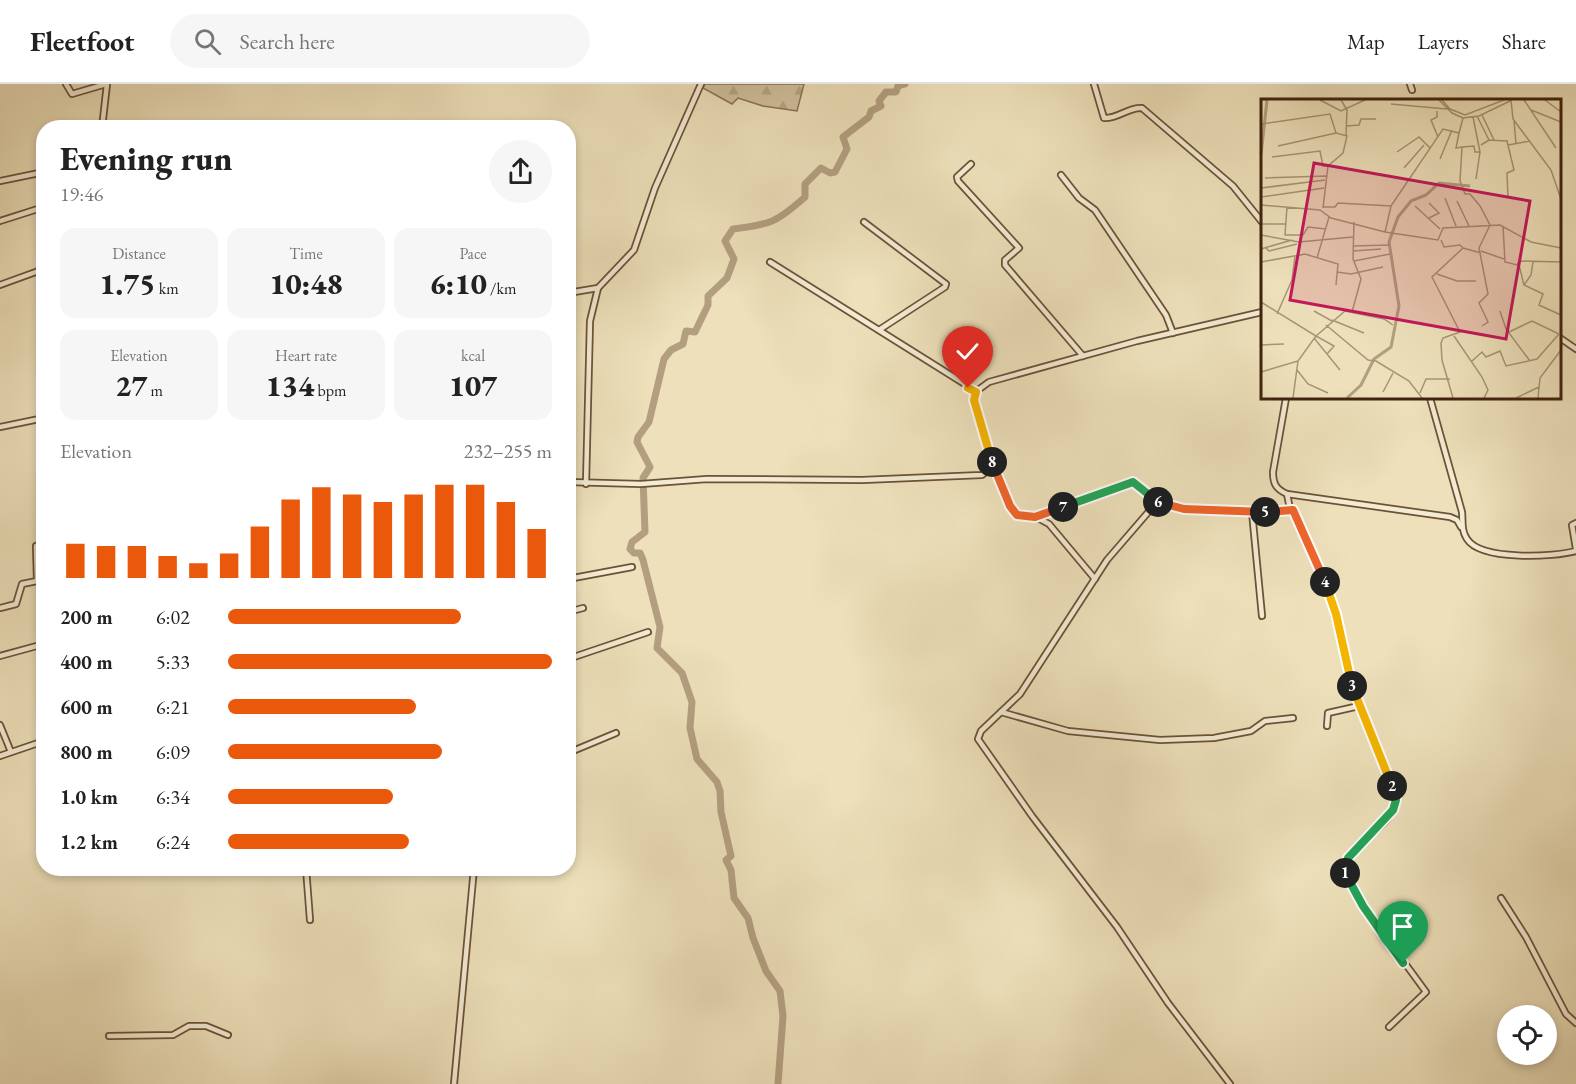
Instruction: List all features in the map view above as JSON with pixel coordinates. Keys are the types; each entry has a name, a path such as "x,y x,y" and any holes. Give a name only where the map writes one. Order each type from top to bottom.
{"street":[{"path":"66,84 72,94 106,84 103,120"},
{"path":"586,484 590,321 598,288 634,250 655,188 701,84"},
{"path":"1094,84 1104,118 1142,108 1233,186 1261,220"},
{"path":"1410,84 1412,90"},
{"path":"971,164 957,177 958,181 1019,249 1005,260 1005,265 1083,356"},
{"path":"0,181 36,174"},
{"path":"1061,175 1079,198 1095,210 1166,315 1173,333"},
{"path":"0,221 36,210"},
{"path":"864,222 946,284 940,291 879,330"},
{"path":"770,262 976,392"},
{"path":"0,285 36,272"},
{"path":"576,292 598,288"},
{"path":"1261,312 1000,377 976,392 974,400 992,465 1014,512 1022,517 1035,517 1133,482 1157,502 1181,508 1252,512 1290,509"},
{"path":"1561,339 1576,349"},
{"path":"1286,399 1273,479 1275,487 1287,495 1450,517 1457,520 1469,542 1485,550 1535,556 1576,550 1572,526 1576,523"},
{"path":"1430,399 1462,512 1461,527"},
{"path":"0,427 36,420"},
{"path":"576,483 640,484 707,479 856,480 969,476 984,474 992,465"},
{"path":"1287,495 1290,509 1298,517 1329,592 1350,680 1392,785 1396,803 1393,810 1355,850 1344,867 1363,906 1426,992 1389,1027"},
{"path":"1157,502 1118,546 1029,680 980,732 978,741 1117,927 1168,1003 1230,1084"},
{"path":"1252,512 1262,616"},
{"path":"1035,517 1049,524 1095,579"},
{"path":"576,578 632,567"},
{"path":"0,608 17,603 22,584 36,581"},
{"path":"576,610 583,608"},
{"path":"576,656 648,632"},
{"path":"0,656 36,646"},
{"path":"1327,726 1328,713 1359,706"},
{"path":"1001,712 1068,731 1161,740 1214,738 1251,731 1265,722 1293,718"},
{"path":"0,725 11,752"},
{"path":"576,750 616,733"},
{"path":"0,756 36,744"},
{"path":"307,876 310,920"},
{"path":"454,1084 473,876"},
{"path":"1501,898 1532,947 1566,1014 1576,1023"},
{"path":"109,1036 173,1035 189,1026 206,1026 228,1035"}],"green space":[{"path":"705,84 804,84 797,111 763,106 738,98 732,104 703,88"}],"waterway":[{"path":"778,1084 783,1016 780,991 766,971 748,918 734,898 731,870 726,860 731,856 721,812 720,791 717,782 697,759 690,728 692,702 682,673 657,648 660,627 643,560 640,553 634,553 630,549 632,542 645,532 643,478 650,467 637,442 649,422 664,359 671,350 683,344 686,331 695,332 708,305 708,296 727,278 734,259 725,241 733,229 765,224 780,217 805,197 805,184 821,168 830,173 835,172 847,149 843,137 869,117 871,111 881,106 879,101 886,92 896,92 898,86 905,84"}],"route":[{"path":"968,388 976,392 974,400 992,465 1010,506 1019,516 1035,517 1133,482 1154,497 1157,502 1178,508 1252,512 1293,510 1329,592 1350,680 1396,800 1393,810 1348,858 1344,867 1349,882 1363,906 1403,963"}]}
